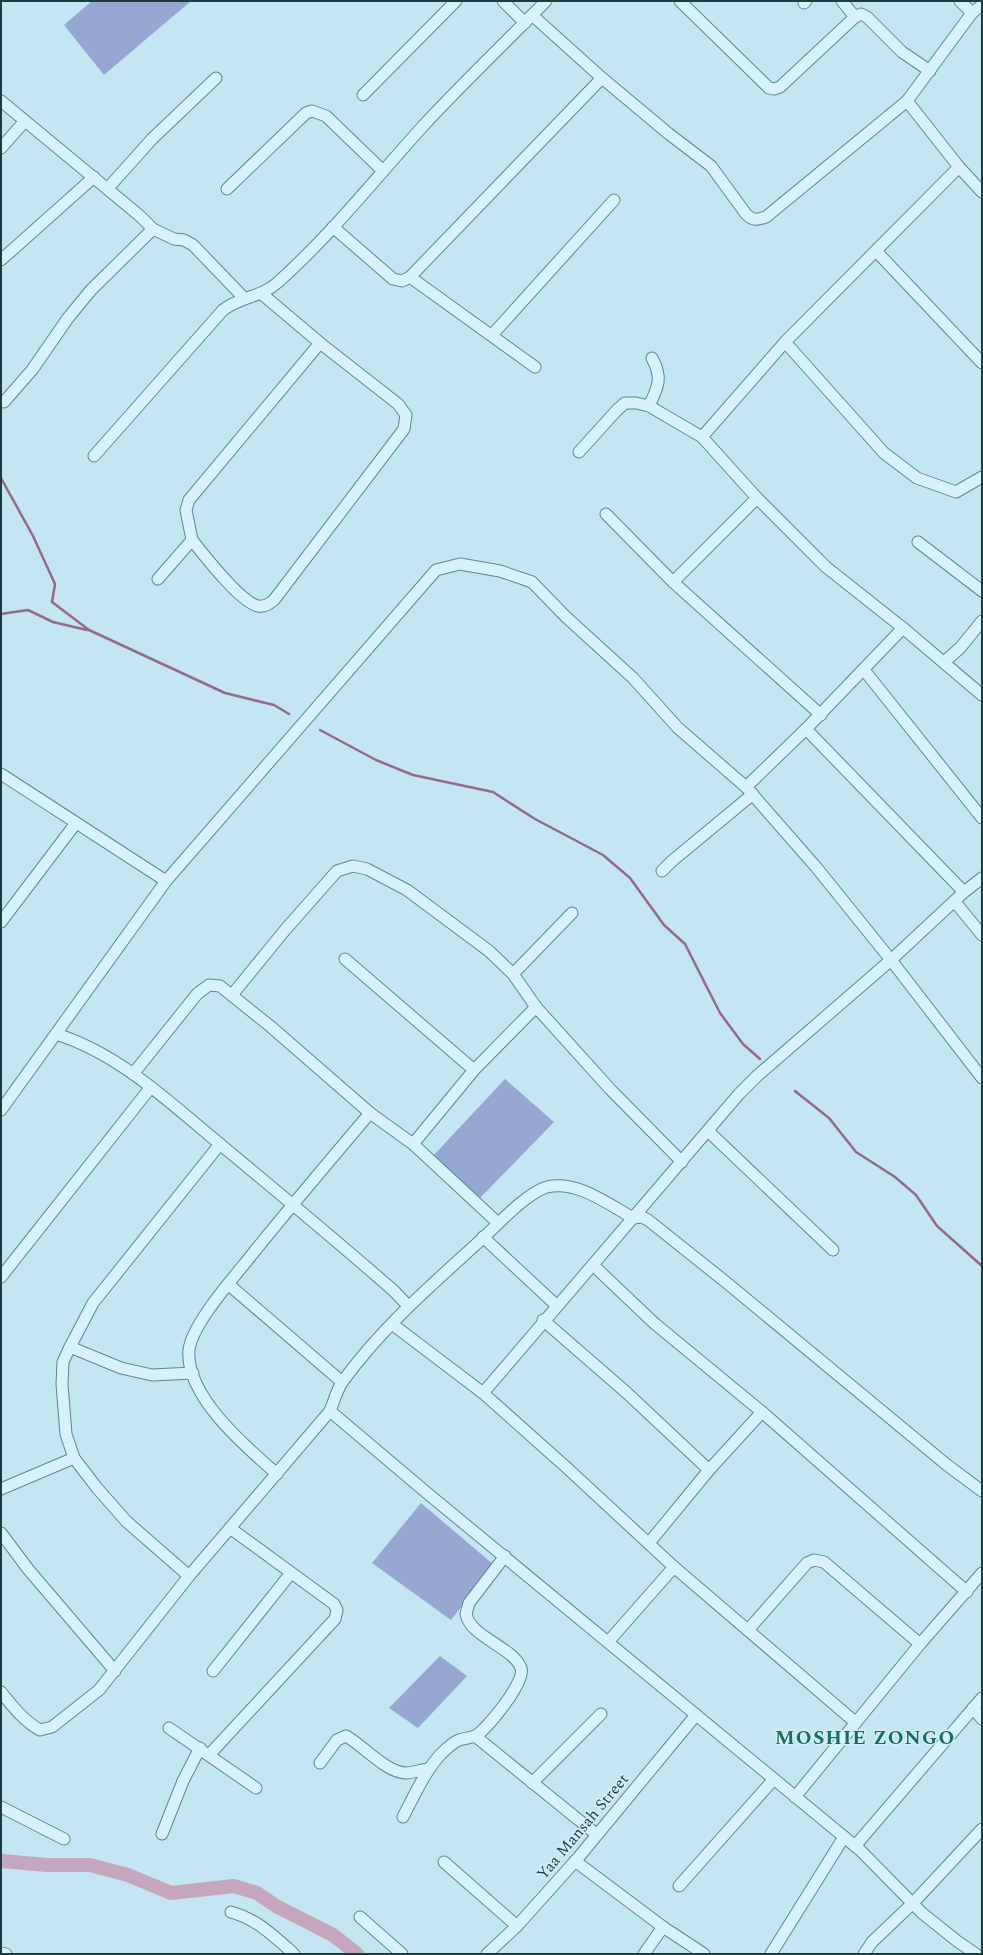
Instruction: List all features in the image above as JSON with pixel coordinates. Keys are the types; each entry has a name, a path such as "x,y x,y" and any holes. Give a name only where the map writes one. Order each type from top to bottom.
{"street":[{"path":"363,95 456,1"},
{"path":"503,1 529,19 669,134 711,166 746,214 756,220 766,217 907,101 972,13 982,5"},
{"path":"94,456 223,310 234,302 262,294 276,284 333,227 424,125 546,1"},
{"path":"682,1 769,88 774,89 780,87 855,17 861,14 867,17 902,52 930,71"},
{"path":"842,1 855,17"},
{"path":"960,1 972,13"},
{"path":"108,188 152,139 216,78"},
{"path":"333,227 393,279 402,281 410,276 602,78"},
{"path":"1,101 108,188 140,216 152,229 174,239 184,240 193,246 244,298"},
{"path":"907,101 959,167 982,192"},
{"path":"227,189 306,113 312,112 326,116 383,171"},
{"path":"1,148 26,121"},
{"path":"702,437 785,342 959,167"},
{"path":"1,260 94,177"},
{"path":"492,335 614,200"},
{"path":"4,402 32,370 68,318 91,290 152,229"},
{"path":"876,251 982,363"},
{"path":"410,276 535,367"},
{"path":"262,294 320,343 398,404 406,416 404,429 274,600 269,604 257,605 247,600 214,568 192,540 186,510 189,500 320,343"},
{"path":"785,342 884,453 918,478 956,492 982,477"},
{"path":"649,406 659,382 657,368 652,358"},
{"path":"579,452 617,410 625,404 636,403 649,406 702,437 757,498 826,567 903,628 982,695"},
{"path":"674,582 757,498"},
{"path":"606,514 674,582 821,715"},
{"path":"158,579 192,540"},
{"path":"918,542 982,591"},
{"path":"1,1110 56,1034 70,1012 166,881 436,570 460,564 500,571 532,582 566,617 633,678 678,728 750,791 816,868 891,960 982,1078"},
{"path":"944,662 960,648 982,621"},
{"path":"662,872 672,861 750,791 806,729 903,628"},
{"path":"864,670 982,818"},
{"path":"806,729 964,892"},
{"path":"1,774 166,881"},
{"path":"3,915 76,823"},
{"path":"232,995 285,930 337,871 353,866 367,869 407,890 489,951 514,974 536,1007 610,1089 682,1162"},
{"path":"483,1393 556,1305 757,1076 891,960 964,892 982,878"},
{"path":"955,902 982,935"},
{"path":"514,974 572,914"},
{"path":"345,959 474,1070"},
{"path":"133,1074 197,994 209,984 220,986 370,1113 414,1144 498,1223"},
{"path":"414,1144 474,1070 536,1007"},
{"path":"56,1034 74,1040 133,1074 151,1087 294,1204 394,1291 408,1306"},
{"path":"1,1277 151,1087"},
{"path":"277,1474 242,1444 224,1424 200,1390 192,1373 189,1350 192,1339 199,1326 228,1284 370,1113"},
{"path":"708,1131 833,1250"},
{"path":"189,1576 126,1521 97,1488 74,1458 66,1434 62,1384 63,1362 93,1303 220,1144"},
{"path":"1,1692 20,1715 40,1730 52,1727 99,1690 115,1671 127,1652 189,1576 330,1411 342,1382 408,1306 498,1223 532,1194 547,1187 581,1190 633,1218 648,1220 947,1465 982,1491"},
{"path":"483,1237 556,1305"},
{"path":"593,1264 654,1323 762,1412 967,1592"},
{"path":"228,1284 342,1382"},
{"path":"544,1320 627,1393 710,1470"},
{"path":"392,1324 483,1393 674,1567 855,1722"},
{"path":"70,1347 121,1368 152,1375 192,1373"},
{"path":"330,1411 855,1846 933,1923 976,1954"},
{"path":"649,1543 710,1470 762,1412"},
{"path":"1,1489 74,1458"},
{"path":"209,1755 335,1619 337,1610 334,1604 230,1528"},
{"path":"1,1533 28,1569 115,1671"},
{"path":"403,1817 428,1769 442,1753 457,1740 475,1736 499,1711 520,1679 521,1670 516,1661 474,1627 466,1614 469,1604 505,1556"},
{"path":"748,1630 807,1563 814,1560 824,1562 920,1644"},
{"path":"608,1642 674,1567"},
{"path":"213,1671 291,1573"},
{"path":"795,1797 920,1644 982,1573"},
{"path":"855,1846 982,1698"},
{"path":"973,1708 982,1719"},
{"path":"532,1783 601,1714"},
{"name":"Yaa Mansah Street","path":"494,1952 575,1861 696,1715"},
{"path":"169,1728 256,1788"},
{"path":"320,1763 337,1740 346,1736 382,1763 398,1772 407,1773 428,1769"},
{"path":"475,1736 596,1834"},
{"path":"162,1834 183,1781 200,1748"},
{"path":"679,1886 774,1779"},
{"path":"1,1807 64,1839"},
{"path":"864,1954 872,1942 913,1903 982,1829"},
{"path":"771,1954 844,1837"},
{"path":"575,1861 663,1927 704,1954"},
{"path":"444,1862 517,1926"},
{"path":"231,1912 246,1916 262,1926 294,1954"},
{"path":"360,1917 402,1954"},
{"path":"644,1954 663,1927"},
{"path":"1,1953 6,1954"}],"shaded area":[{"path":"92,1 191,1 104,75 64,25"},
{"path":"505,1079 554,1122 480,1198 433,1156"},
{"path":"421,1503 494,1565 451,1620 372,1563"},
{"path":"440,1656 467,1676 418,1728 389,1708"}],"waterway":[{"path":"1,478 33,536 55,584 52,602 89,630 225,693 274,705 289,714"},
{"path":"1,614 28,610 53,622 87,630"},
{"path":"320,730 376,760 413,775 493,792 535,819 603,855 630,878 664,925 685,944 720,1013 743,1044 760,1059"},
{"path":"795,1091 829,1118 856,1152 895,1177 916,1195 937,1226 982,1266"},
{"path":"1,1861 47,1865 90,1865 128,1875 171,1893 234,1886 257,1893 276,1906 333,1935 357,1954"}],"district":[{"name":"MOSHIE ZONGO","path":"865,1737"}]}
